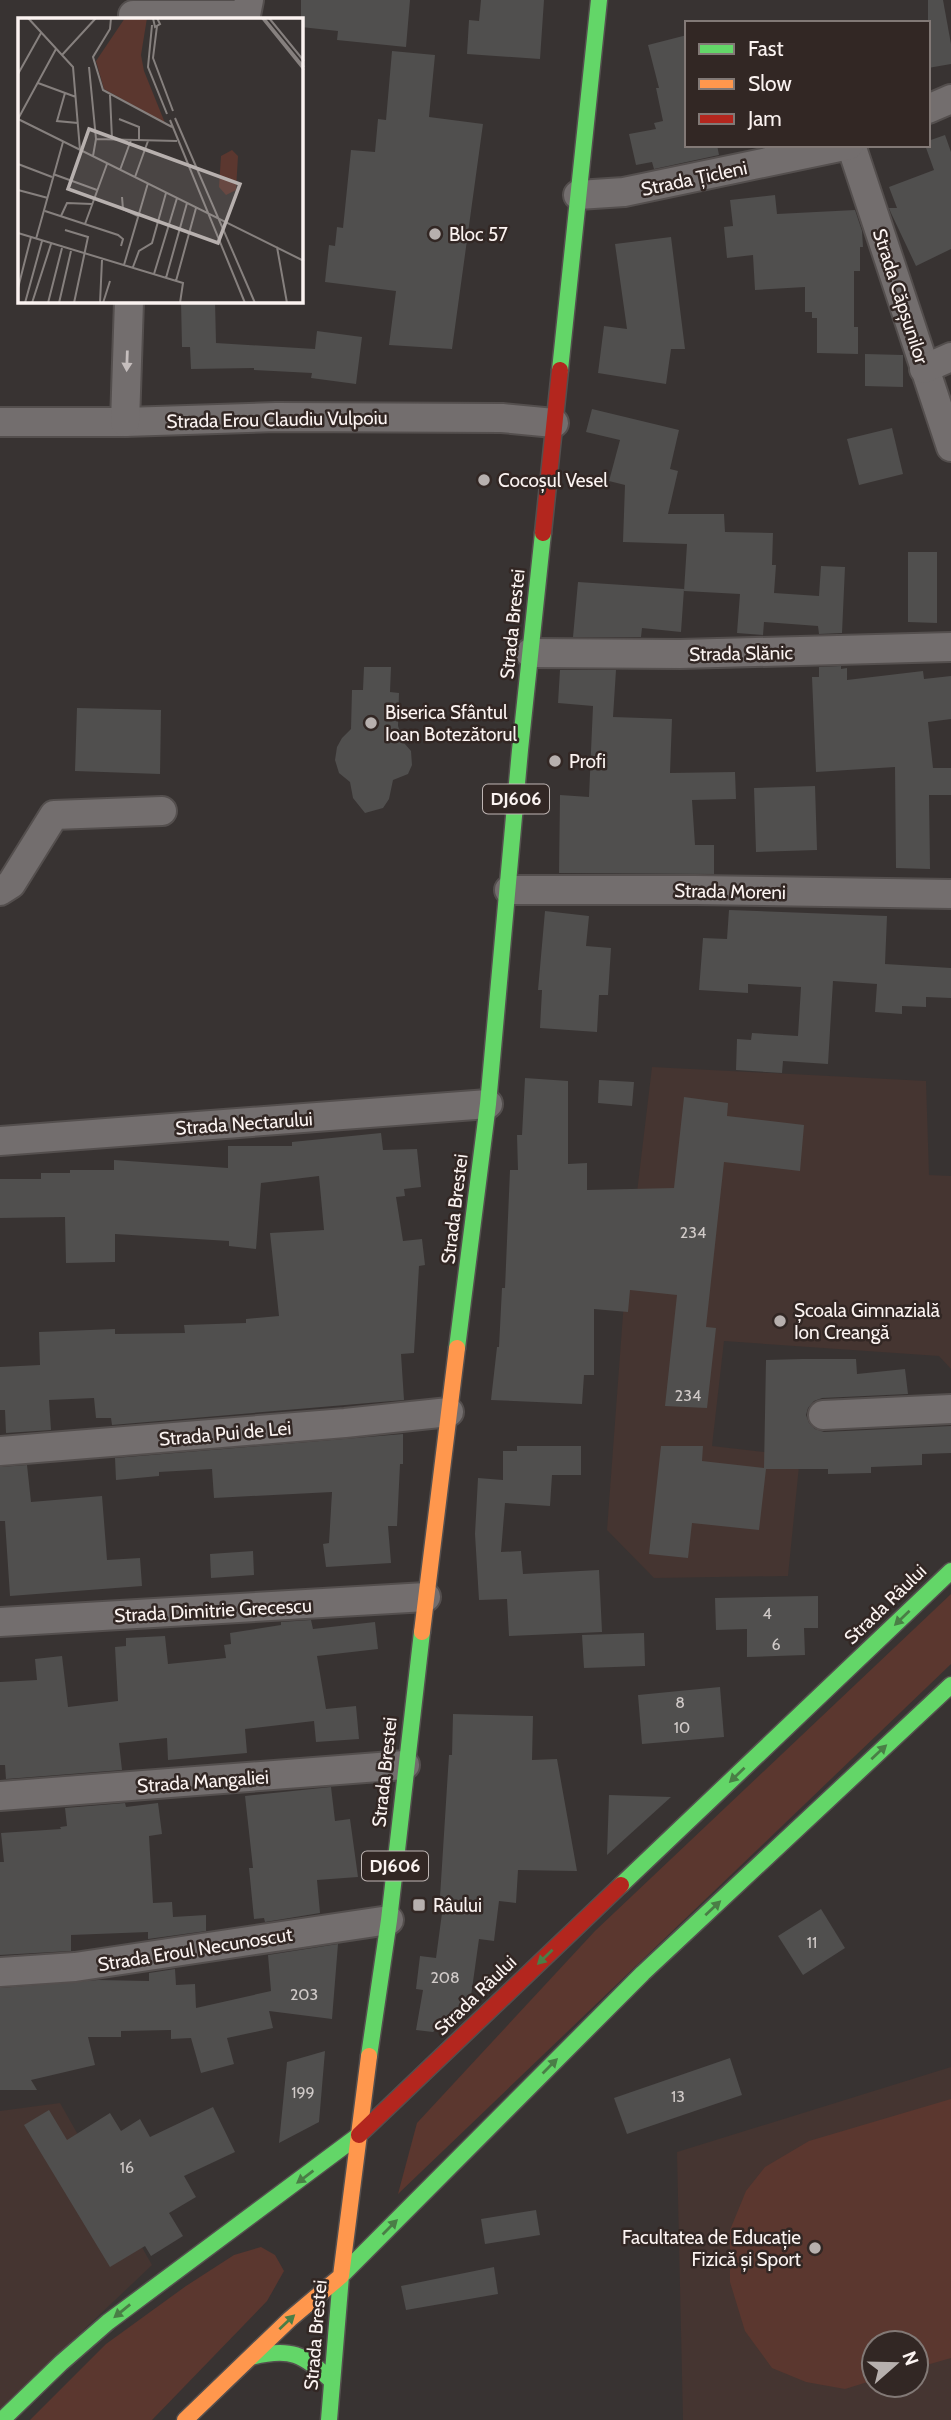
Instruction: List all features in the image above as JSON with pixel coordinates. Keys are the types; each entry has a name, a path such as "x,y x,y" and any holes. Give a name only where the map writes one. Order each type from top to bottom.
{"main road":[{"name":"Strada Brestei","path":"329,2420 341,2276 389,1920 405,1765 488,1104 530,653 599,0"},
{"name":"Strada Râului","path":"2,2420 52,2369 124,2309 359,2135 951,1571"},
{"path":"185,2420 290,2319 341,2276 643,1973 951,1685"},
{"path":"251,2357 273,2350 288,2350 303,2356 332,2381"}],"street":[{"path":"134,11 246,15 249,0"},
{"path":"930,108 951,99"},
{"name":"Strada Țicleni","path":"578,195 624,192 840,147"},
{"name":"Strada Căpșunilor","path":"851,147 951,447"},
{"path":"125,422 128,303"},
{"path":"924,369 951,357"},
{"name":"Strada Erou Claudiu Vulpoiu","path":"0,422 302,417 502,418 554,424"},
{"name":"Strada Slănic","path":"530,653 680,654 951,647"},
{"path":"0,891 11,884 54,815 162,811"},
{"name":"Strada Moreni","path":"509,890 951,894"},
{"name":"Strada Nectarului","path":"0,1141 488,1104"},
{"path":"823,1415 951,1409"},
{"name":"Strada Pui de Lei","path":"0,1451 449,1412"},
{"name":"Strada Dimitrie Grecescu","path":"0,1622 426,1597"},
{"name":"Strada Mangaliei","path":"0,1796 405,1765"},
{"name":"Strada Eroul Necunoscut","path":"0,1972 75,1967 389,1920"}],"shaded area":[{"name":"Școala Gimnazială Ion Creangă","path":"652,1067 926,1081 929,1175 951,1176 951,1369 939,1356 724,1341 712,1446 800,1456 788,1576 654,1578 607,1530 624,1301"},
{"path":"951,1594 951,1664 398,2194 417,2123 595,1931"},
{"name":"Facultatea de Educație Fizică și Sport","path":"951,2067 951,2420 683,2420 677,2152"},
{"path":"951,2099 951,2358 930,2364 930,2329 860,2329 860,2384 845,2389 806,2382 772,2368 745,2331 730,2282 730,2230 746,2191 765,2167 809,2141"},
{"path":"60,2103 152,2265 0,2409 0,2111"},
{"path":"261,2247 275,2255 284,2271 267,2301 152,2420 30,2420 106,2344 234,2255"}],"building":[{"path":"301,0 410,0 406,47 337,40 338,31 303,27"},
{"path":"481,0 544,0 540,59 467,54 469,20 479,21"},
{"path":"928,0 943,0 951,44 951,64 930,68"},
{"path":"685,36 685,147 717,147 719,155 654,169 652,162 636,165 629,134 656,129 654,123 663,121 656,88 659,88 648,45"},
{"path":"392,51 435,55 429,117 483,124 452,349 389,345 396,291 325,282 329,245 335,246 337,227 343,228 351,150 375,152 378,119 386,120"},
{"path":"945,135 951,152 951,249 916,266 889,208 897,208 889,187 934,170 926,147 930,147 930,140"},
{"path":"775,195 777,214 855,210 862,231 863,247 860,247 860,271 854,271 854,327 858,327 858,354 817,353 817,318 812,318 812,312 805,312 805,287 755,290 753,255 727,258 724,227 733,226 730,200"},
{"path":"671,237 685,349 671,349 666,384 598,373 604,326 627,329 615,244"},
{"path":"181,303 215,303 216,343 315,349 317,331 362,337 356,384 311,378 312,373 254,368 191,369 190,347 182,347"},
{"path":"865,354 903,355 903,387 865,386"},
{"path":"592,409 679,430 670,469 678,471 668,514 724,514 725,532 773,533 772,565 776,565 774,593 819,596 821,566 845,567 842,633 819,634 818,626 764,622 763,635 737,633 740,594 684,591 687,544 623,542 625,485 609,481 620,440 586,432"},
{"path":"892,428 903,474 859,485 847,439"},
{"path":"908,552 937,552 937,623 908,622"},
{"path":"578,582 684,589 681,632 642,628 641,637 573,637"},
{"path":"841,666 841,669 847,668 847,680 923,671 924,679 951,676 951,719 928,722 933,768 951,768 951,795 929,795 930,869 896,868 895,767 816,772 812,677 819,677 819,667"},
{"path":"364,667 391,667 390,692 399,693 398,726 404,743 411,751 412,765 408,774 393,780 389,799 383,808 365,813 353,798 350,782 339,773 335,760 337,747 351,729 352,690 363,690"},
{"path":"560,670 616,670 613,717 672,719 670,773 735,772 736,799 692,800 695,845 714,845 714,874 559,873 560,795 589,797 593,706 558,703"},
{"path":"77,708 161,710 160,774 75,771"},
{"path":"815,786 817,850 756,852 754,788"},
{"path":"729,910 887,916 885,964 951,968 951,998 926,997 926,1007 902,1006 902,1014 875,1012 877,984 833,981 828,1064 783,1061 782,1073 736,1070 737,1039 751,1040 752,1033 798,1036 801,987 748,984 748,993 699,990 703,938 727,939"},
{"path":"545,911 589,916 586,946 611,948 608,995 599,995 597,1032 540,1028 542,990 538,990"},
{"path":"525,1078 568,1081 568,1164 587,1163 587,1190 674,1188 684,1097 728,1103 727,1116 804,1125 800,1171 724,1162 706,1327 716,1328 707,1408 665,1406 677,1295 630,1290 628,1312 594,1309 594,1375 584,1375 582,1404 491,1400 499,1347 502,1288 505,1288 510,1170 518,1170 517,1135 522,1135"},
{"path":"599,1080 634,1082 632,1106 598,1103"},
{"path":"381,1133 383,1150 417,1149 421,1187 404,1189 405,1196 396,1197 403,1241 422,1239 425,1265 419,1266 414,1353 401,1354 404,1400 112,1425 111,1418 96,1418 94,1398 49,1400 51,1430 6,1433 5,1410 0,1410 0,1367 40,1365 39,1332 115,1329 115,1334 185,1333 184,1325 246,1323 246,1319 279,1316 270,1233 324,1230 319,1176 261,1183 256,1249 229,1246 229,1241 115,1234 115,1262 66,1263 65,1217 0,1218 0,1179 41,1179 41,1173 70,1173 70,1170 114,1170 114,1160 228,1168 228,1146 292,1146 292,1142"},
{"path":"856,1359 857,1374 905,1369 908,1394 822,1398 814,1401 806,1415 815,1429 824,1432 951,1426 951,1453 922,1454 922,1465 871,1467 871,1473 828,1474 828,1469 766,1469 759,1530 692,1523 688,1558 649,1554 661,1446 703,1446 702,1461 764,1468 766,1360"},
{"path":"403,1434 397,1526 388,1526 391,1563 326,1567 323,1544 329,1543 332,1492 214,1498 212,1469 159,1472 159,1476 116,1480 115,1458"},
{"path":"517,1446 581,1446 581,1475 552,1475 550,1506 505,1503 501,1552 521,1551 523,1574 599,1570 602,1632 509,1636 507,1599 479,1600 475,1534 478,1478 503,1480 503,1451 517,1451"},
{"path":"27,1465 31,1502 102,1496 107,1560 140,1558 142,1586 10,1596 5,1521 0,1521 0,1467"},
{"path":"253,1551 254,1575 211,1578 210,1554"},
{"path":"818,1596 818,1628 804,1628 805,1655 747,1657 747,1629 716,1630 715,1598"},
{"path":"311,1620 313,1629 375,1622 378,1649 317,1656 326,1709 356,1706 359,1739 316,1742 314,1721 245,1729 247,1753 168,1760 167,1738 119,1743 122,1770 6,1779 5,1765 0,1765 0,1682 37,1680 35,1659 62,1656 68,1707 118,1701 115,1647 126,1646 126,1638 165,1636 168,1664 226,1658 224,1645 231,1644 230,1633 281,1625 281,1622"},
{"path":"644,1633 645,1666 584,1668 582,1635"},
{"path":"720,1687 724,1737 642,1744 638,1695"},
{"path":"453,1714 533,1716 532,1760 557,1759 577,1871 518,1870 516,1903 499,1901 494,1941 479,1939 471,1996 433,2032 416,2030 423,1990 416,1989 420,1956 436,1958 444,1898 440,1897"},
{"path":"331,1787 335,1821 350,1819 358,1877 317,1880 320,1913 265,1922 264,1918 254,1919 249,1868 253,1868 245,1796"},
{"path":"609,1795 671,1797 607,1855"},
{"path":"125,1803 126,1807 158,1803 162,1834 149,1836 153,1903 172,1902 173,1917 206,1915 206,1931 148,1939 148,1932 71,1935 71,1951 0,1955 0,1862 4,1862 1,1833 61,1829 60,1827 67,1826 65,1808"},
{"path":"821,1909 845,1948 803,1975 778,1936"},
{"path":"338,1944 332,2019 269,2011 273,2028 227,2038 234,2064 201,2073 191,2038 171,2039 171,2030 121,2031 121,2037 88,2037 95,2065 31,2080 37,2090 0,2090 0,1988 98,1980 149,1981 149,1973 175,1969 176,1985 195,1984 196,2008 271,1991 268,1955"},
{"path":"325,2051 319,2122 279,2143 287,2062"},
{"path":"730,2058 742,2095 627,2134 614,2098"},
{"path":"213,2107 235,2152 184,2176 196,2197 169,2213 183,2236 151,2256 145,2246 110,2267 24,2125 49,2110 67,2140 110,2113 121,2131 140,2119 150,2137"},
{"path":"536,2210 540,2235 485,2244 481,2219"},
{"path":"494,2267 498,2294 406,2310 401,2286"}],"traffic: fast":[{"path":"560,370 599,0"},
{"path":"457,1348 488,1104 543,533"},
{"path":"621,1885 951,1571"},
{"path":"369,2056 389,1920 422,1632"},
{"path":"329,2420 341,2276 643,1973 951,1685"},
{"path":"2,2420 108,2322 359,2135"},
{"path":"251,2357 276,2353 296,2355 313,2364 332,2381"}],"traffic: slow":[{"path":"422,1632 457,1348"},
{"path":"185,2420 290,2319 341,2276 369,2056"}],"traffic: jam":[{"path":"543,533 560,370"},
{"path":"359,2135 621,1885"}],"place":[{"name":"Bloc 57","path":"435,234"},
{"name":"Cocoșul Vesel","path":"484,480"},
{"name":"Biserica Sfântul Ioan Botezătorul","path":"371,723"},
{"name":"Profi","path":"555,761"},
{"name":"Școala Gimnazială Ion Creangă","path":"780,1321"},
{"name":"Râului","path":"419,1905"},
{"name":"Facultatea de Educație Fizică și Sport","path":"815,2248"}]}
